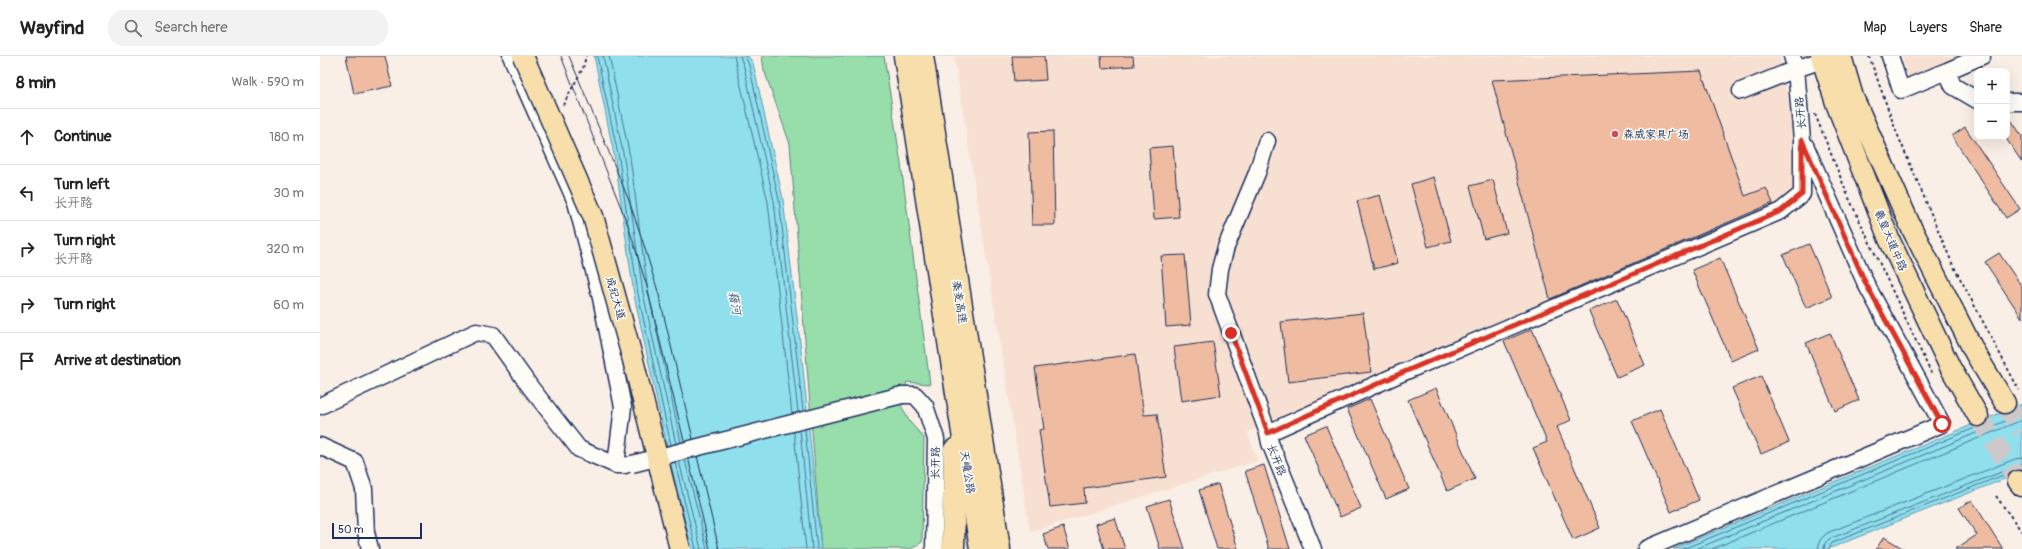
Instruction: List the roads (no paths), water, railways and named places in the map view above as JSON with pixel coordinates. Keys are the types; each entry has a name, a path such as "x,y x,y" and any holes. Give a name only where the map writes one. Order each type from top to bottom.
{"highway":[{"name":"秦麦高速","path":"904,56 956,395"},
{"name":"秦麦高速","path":"922,56 999,549"},
{"path":"953,549 956,395"},
{"name":"天巉公路","path":"956,395 981,549"}],"main road":[{"name":"成纪大道","path":"523,56 593,216 633,360 680,549"},
{"name":"成纪大道","path":"536,56 602,210 646,357 692,549"},
{"name":"羲皇大道中路","path":"1841,56 1853,97 1911,227 1975,353 2012,396"},
{"name":"羲皇大道中路","path":"1821,58 1889,239 1950,367 1978,416"}],"street":[{"path":"320,406 476,332 493,335 531,388 579,449 616,465 623,407 601,298 576,202 511,56"},
{"path":"1890,56 1901,90 1982,56"},
{"path":"1741,91 1794,62 1821,58"},
{"name":"长开路","path":"1313,549 1270,443 1268,433 1397,375 1781,211 1802,194 1802,140 1794,62"},
{"path":"1947,71 1952,86 1974,98"},
{"path":"2010,102 2022,102"},
{"path":"1646,549 1942,424 1866,284 1802,140"},
{"path":"1267,141 1257,173 1226,246 1220,269 1217,294 1268,433"},
{"name":"长开路","path":"616,465 632,464 902,395 914,395 925,406 936,439 934,549"},
{"path":"320,446 355,462 364,489 366,532 370,549"}],"water":[{"name":"藉河","path":"594,56 748,56 753,63 783,199 802,359 821,549 692,549 671,465 634,295 615,160"},
{"path":"2022,404 2022,472 1828,549 1673,549"}],"tunnel":[{"path":"2005,403 2022,431"},
{"path":"1978,416 2018,481"}],"tram line":[{"path":"561,56 629,228 647,287 710,549"},
{"path":"569,56 628,198 642,239 659,295 719,549"}],"place":[{"name":"森威家具广场","path":"1615,134"}]}
